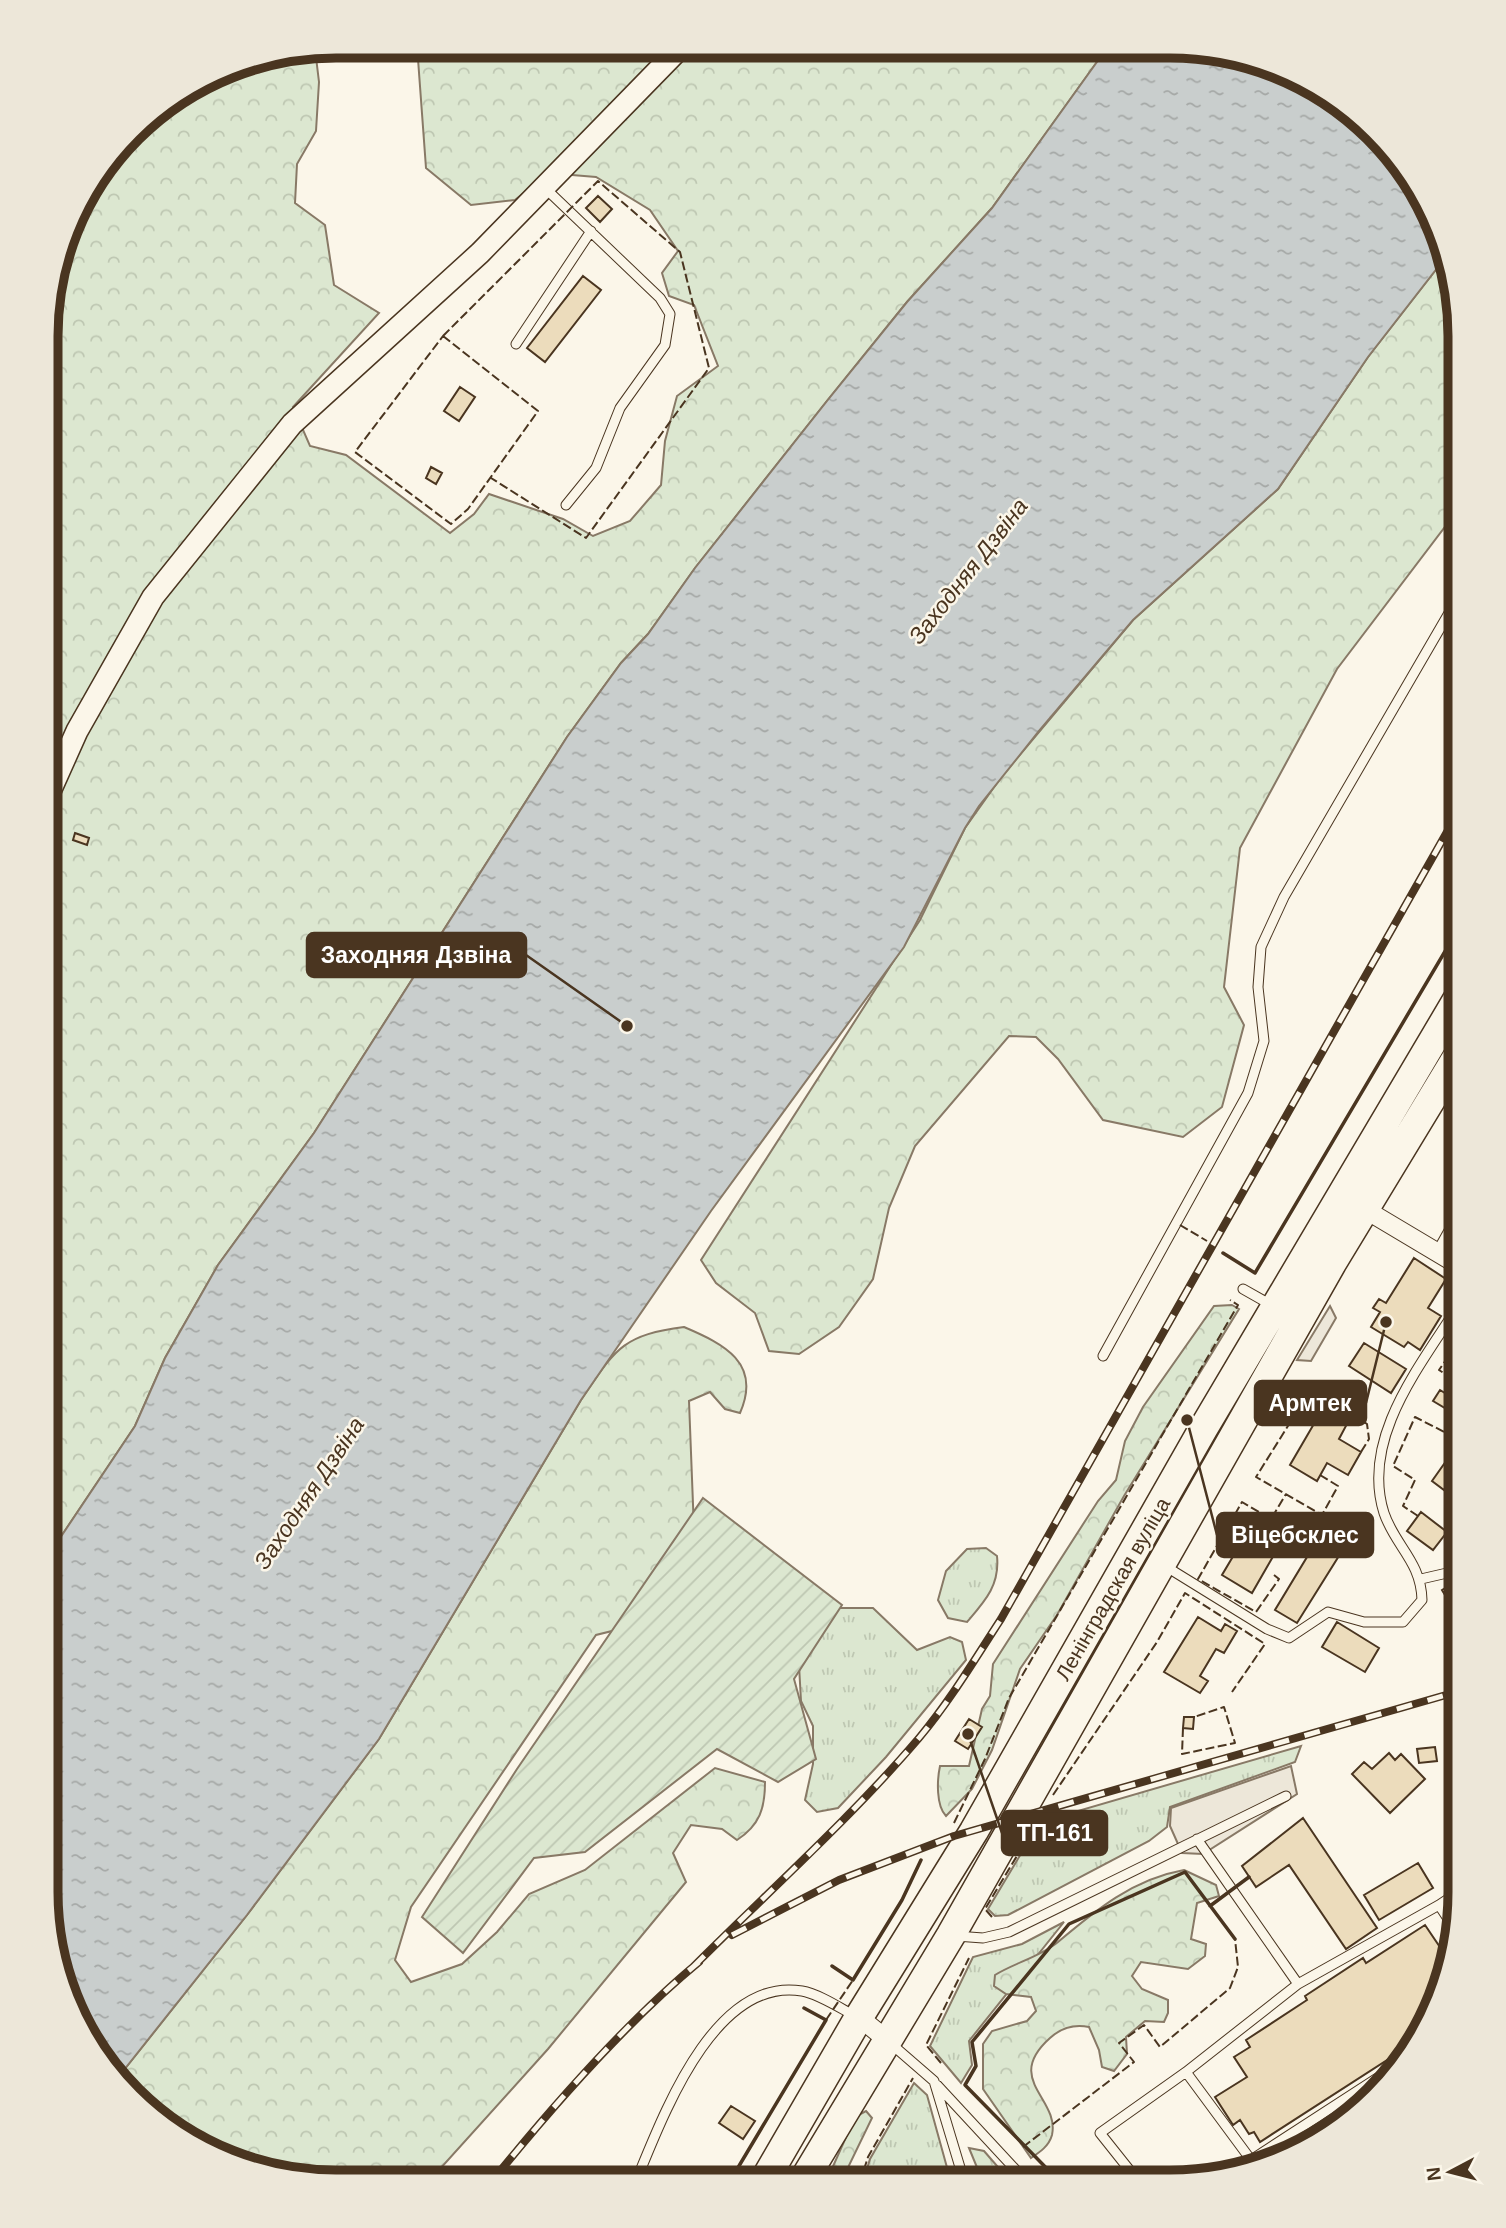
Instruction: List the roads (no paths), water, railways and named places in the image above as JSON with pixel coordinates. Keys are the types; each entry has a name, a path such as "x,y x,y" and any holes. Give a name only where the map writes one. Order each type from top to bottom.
{"main road":[{"name":"Ленінградская вуліца","path":"810,2170 951,1935 1161,1563 1448,1018"},
{"name":"Ленінградская вуліца","path":"770,2170 859,2017 974,1831 1275,1307 1448,1069"}],"street":[{"path":"58,774 78,731 153,597 292,424 480,253 670,58"},
{"path":"1353,1202 1448,1259"},
{"path":"859,2017 887,2040"}],"lane":[{"path":"544,186 660,298 670,314 665,345 620,408 596,468 566,505"},
{"path":"516,344 591,231"},
{"path":"1102,1356 1248,1094 1264,1041 1258,987 1261,947 1284,897 1448,615"},
{"path":"1437,1252 1448,1232"},
{"path":"1243,1289 1275,1307"},
{"path":"1161,1563 1267,1629 1289,1638 1328,1612 1364,1622 1403,1622 1422,1600 1421,1579 1384,1514 1378,1461 1390,1423 1415,1375 1448,1322"},
{"path":"1421,1579 1448,1573"},
{"path":"951,1935 983,1938 1009,1932 1286,1796"},
{"path":"1197,1839 1298,1984"},
{"path":"1129,2170 1100,2133 1186,2072 1298,1984 1448,1899"},
{"path":"1439,1905 1447,1917"},
{"path":"641,2170 669,2105 712,2031 743,2003 772,1990 804,1991 859,2017"},
{"path":"887,2040 934,2081 1016,2170"},
{"path":"1186,2072 1247,2159"},
{"path":"1267,2152 1375,2080"},
{"path":"934,2081 961,2170"}],"water":[{"path":"1100,58 1206,60 1242,67 1293,86 1354,127 1379,152 1411,197 1427,229 1439,265 1368,357 1278,489 1133,620 979,806 904,947 711,1211 581,1400 379,1739 247,1915 123,2071 86,2015 67,1964 60,1928 58,1541 135,1426 165,1358 218,1265 314,1133 567,737 621,663 648,634 695,568 827,401 907,302 992,208"}],"railway":[{"path":"693,1967 893,1768 962,1680 1001,1619 1448,830"},
{"path":"732,1935 839,1880 954,1836 1448,1694"},
{"path":"501,2170 617,2038 699,1962"}],"place":[{"name":"Заходняя Дзвіна","path":"627,1026"},
{"name":"Армтек","path":"1386,1322"},
{"name":"Віцебсклес","path":"1187,1420"},
{"name":"ТП-161","path":"968,1734"}]}
